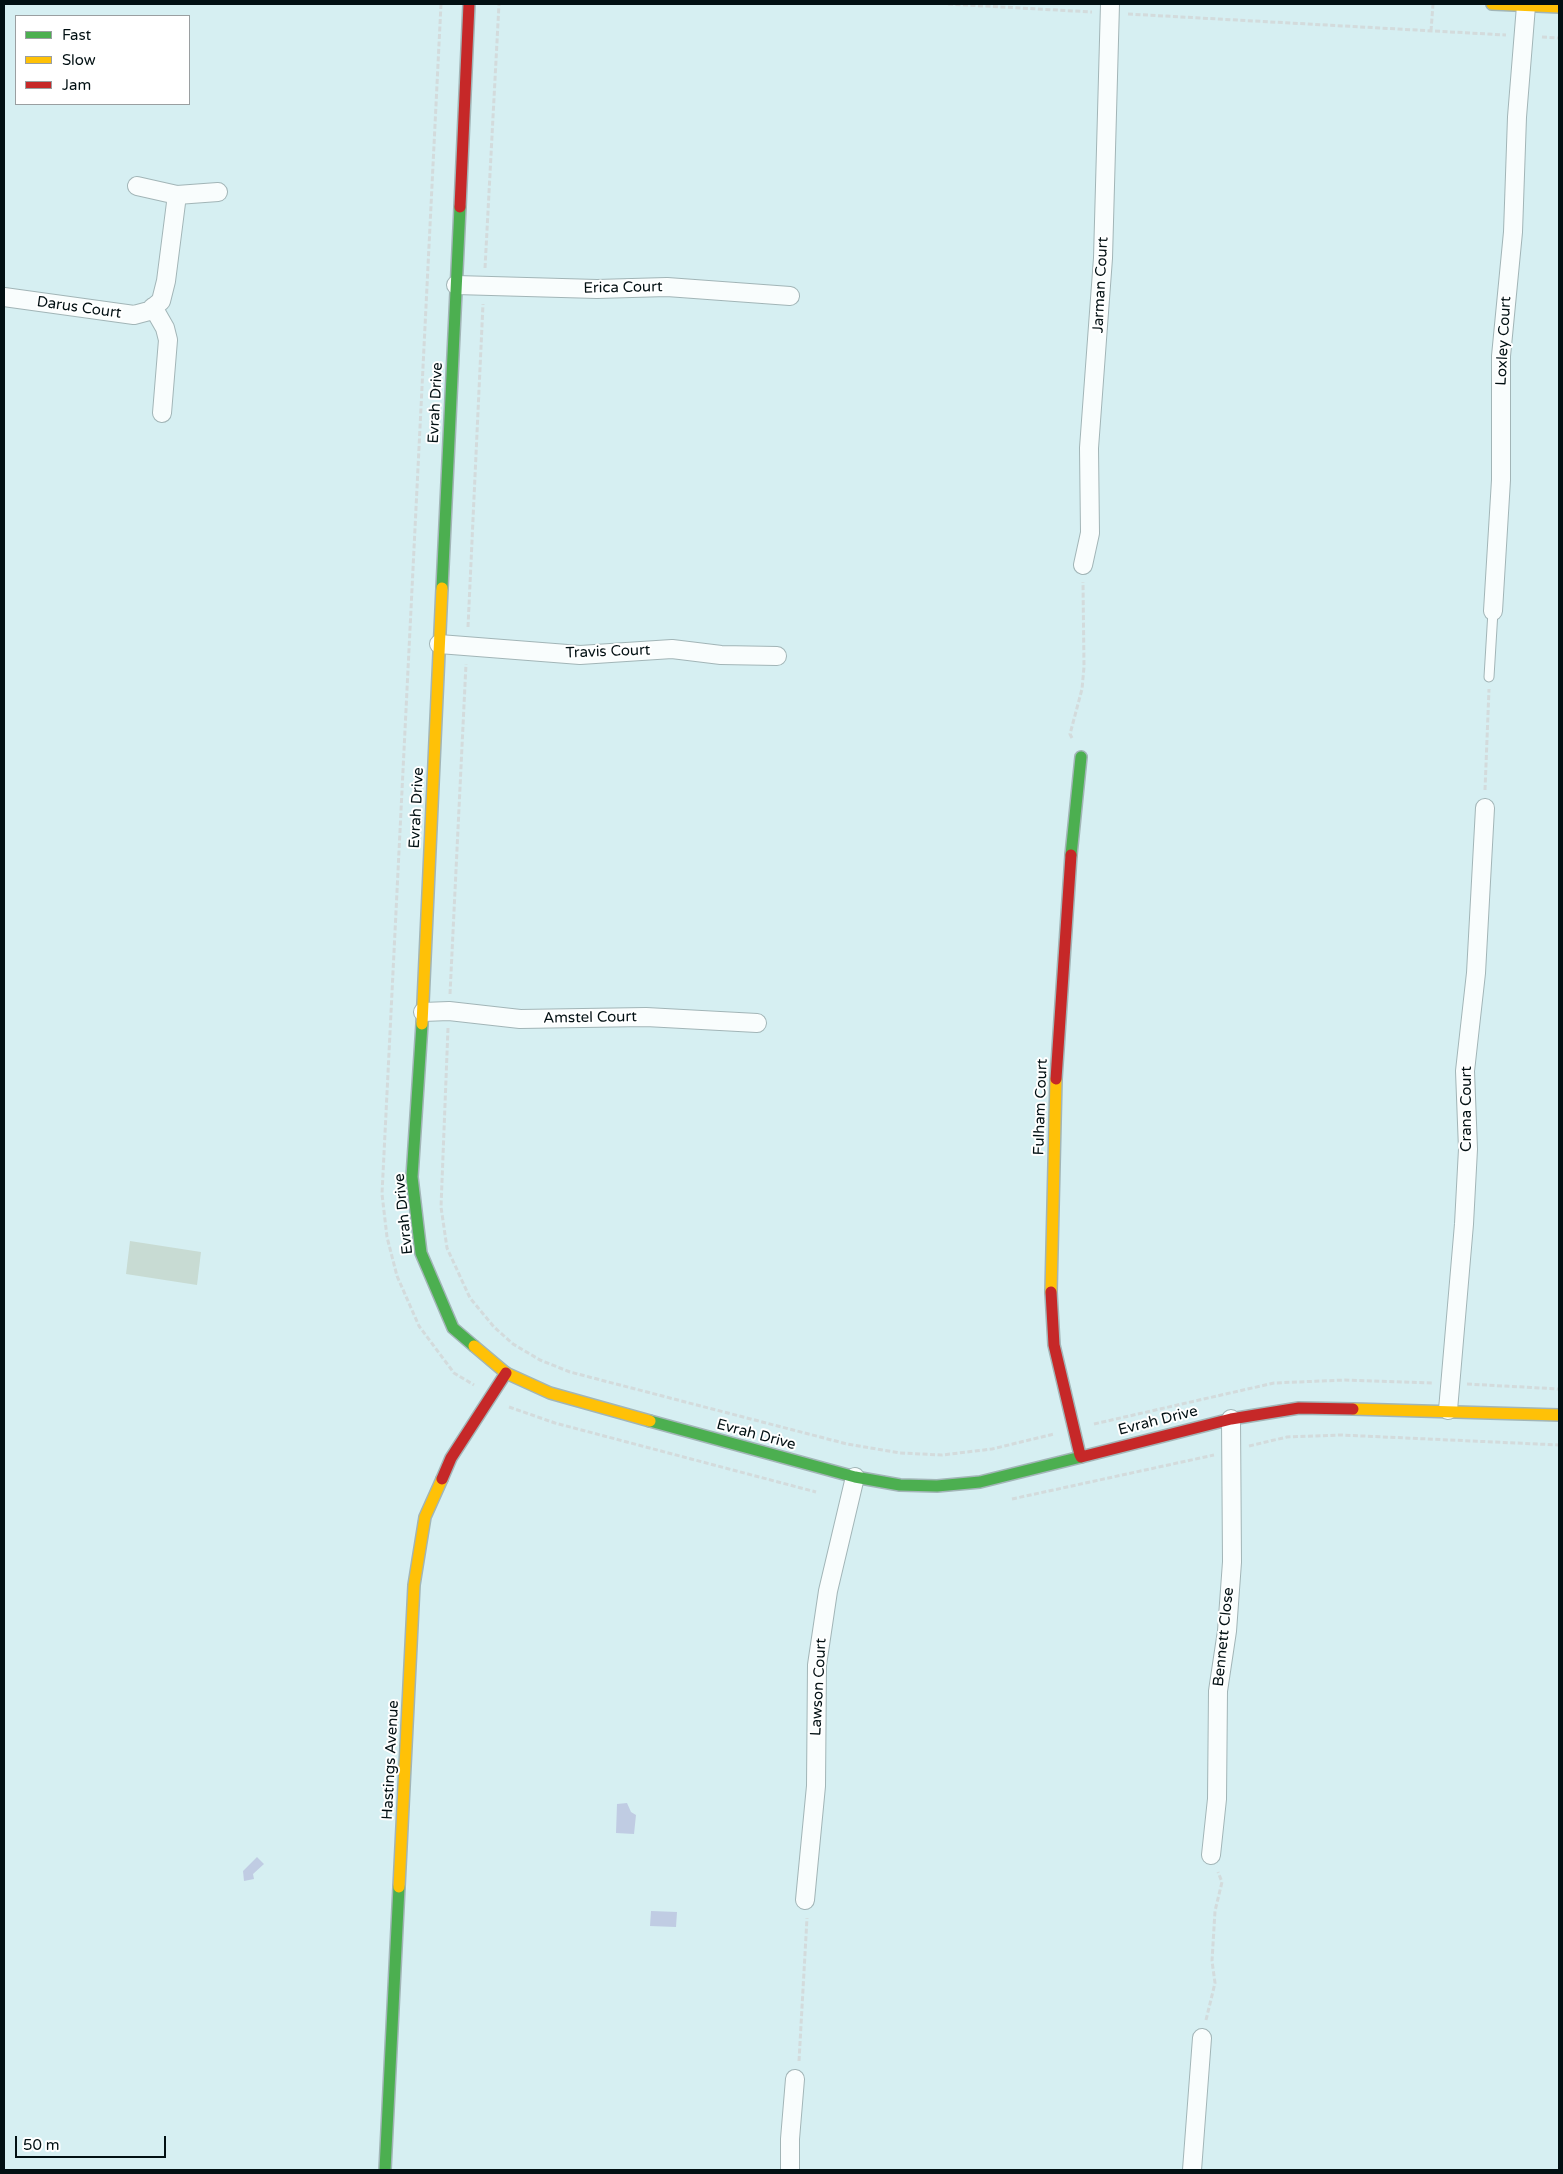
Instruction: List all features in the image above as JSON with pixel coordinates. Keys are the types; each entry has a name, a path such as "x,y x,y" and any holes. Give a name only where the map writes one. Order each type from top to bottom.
{"street":[{"name":"Evrah Drive","path":"469,4 423,1012 412,1177 421,1253 453,1328 506,1373 550,1393 855,1477 900,1485 959,1485 980,1482 1080,1455 1231,1419 1299,1408 1448,1410 1559,1415"},
{"path":"1492,4 1559,7"},
{"name":"Loxley Court","path":"1493,611 1502,480 1501,356 1513,232 1517,117 1526,6"},
{"name":"Jarman Court","path":"1083,565 1090,533 1089,448 1103,258 1110,8"},
{"path":"137,186 177,194 218,192"},
{"path":"162,413 168,340 165,328 153,308 161,301 166,281 177,194"},
{"name":"Erica Court","path":"456,285 597,290 667,286 790,296"},
{"name":"Darus Court","path":"4,297 134,315 153,308"},
{"name":"Travis Court","path":"439,644 580,655 672,649 721,655 777,656"},
{"name":"Fulham Court","path":"1080,757 1066,894 1055,1089 1050,1282 1054,1346 1080,1455"},
{"name":"Crana Court","path":"1448,1410 1464,1224 1468,1149 1465,1071 1476,974 1485,808"},
{"name":"Amstel Court","path":"423,1012 449,1011 520,1019 646,1017 757,1023"},
{"name":"Hastings Avenue","path":"385,2170 414,1585 425,1517 450,1458 506,1373"},
{"name":"Bennett Close","path":"1211,1855 1217,1799 1218,1691 1227,1631 1232,1562 1231,1419"},
{"name":"Lawson Court","path":"805,1900 816,1786 817,1665 828,1591 855,1477"},
{"path":"1192,2170 1202,2038"},
{"path":"790,2170 790,2139 795,2079"}],"lane":[{"name":"Loxley Court","path":"1489,677 1493,611"}],"path":[{"path":"948,4 1110,8 1431,31 1559,38"},
{"path":"1431,31 1433,4"},
{"path":"1080,757 1070,734 1082,689 1084,667 1083,565"},
{"path":"1485,808 1489,677"},
{"path":"505,1414 510,1408"},
{"path":"1202,2038 1215,1982 1212,1961 1215,1911 1222,1882 1211,1855"},
{"path":"795,2079 801,2050 800,2037 807,1920 805,1900"}],"green space":[{"path":"130,1241 201,1252 197,1285 126,1274"}],"water":[{"path":"627,1803 631,1812 636,1815 634,1834 616,1833 617,1804"},
{"path":"257,1857 264,1864 253,1874 254,1879 244,1881 243,1871"},
{"path":"651,1911 677,1912 676,1927 650,1926"}],"traffic: fast":[{"path":"442,588 460,207"},
{"path":"1071,855 1081,757"},
{"path":"422,1024 412,1177 421,1253 453,1328 474,1346"},
{"path":"650,1421 855,1477 900,1485 937,1486 980,1482 1081,1457"},
{"path":"385,2170 399,1887"}],"traffic: slow":[{"path":"1492,4 1559,7"},
{"path":"422,1024 442,588"},
{"path":"1051,1292 1056,1079"},
{"path":"474,1346 506,1373 550,1393 650,1421"},
{"path":"1353,1409 1559,1415"},
{"path":"399,1887 414,1585 425,1517 442,1479"}],"traffic: jam":[{"path":"460,207 469,4"},
{"path":"1056,1079 1071,855"},
{"path":"1051,1292 1054,1345 1080,1455"},
{"path":"442,1479 451,1458 506,1373"},
{"path":"1081,1457 1231,1419 1299,1408 1353,1409"}]}
